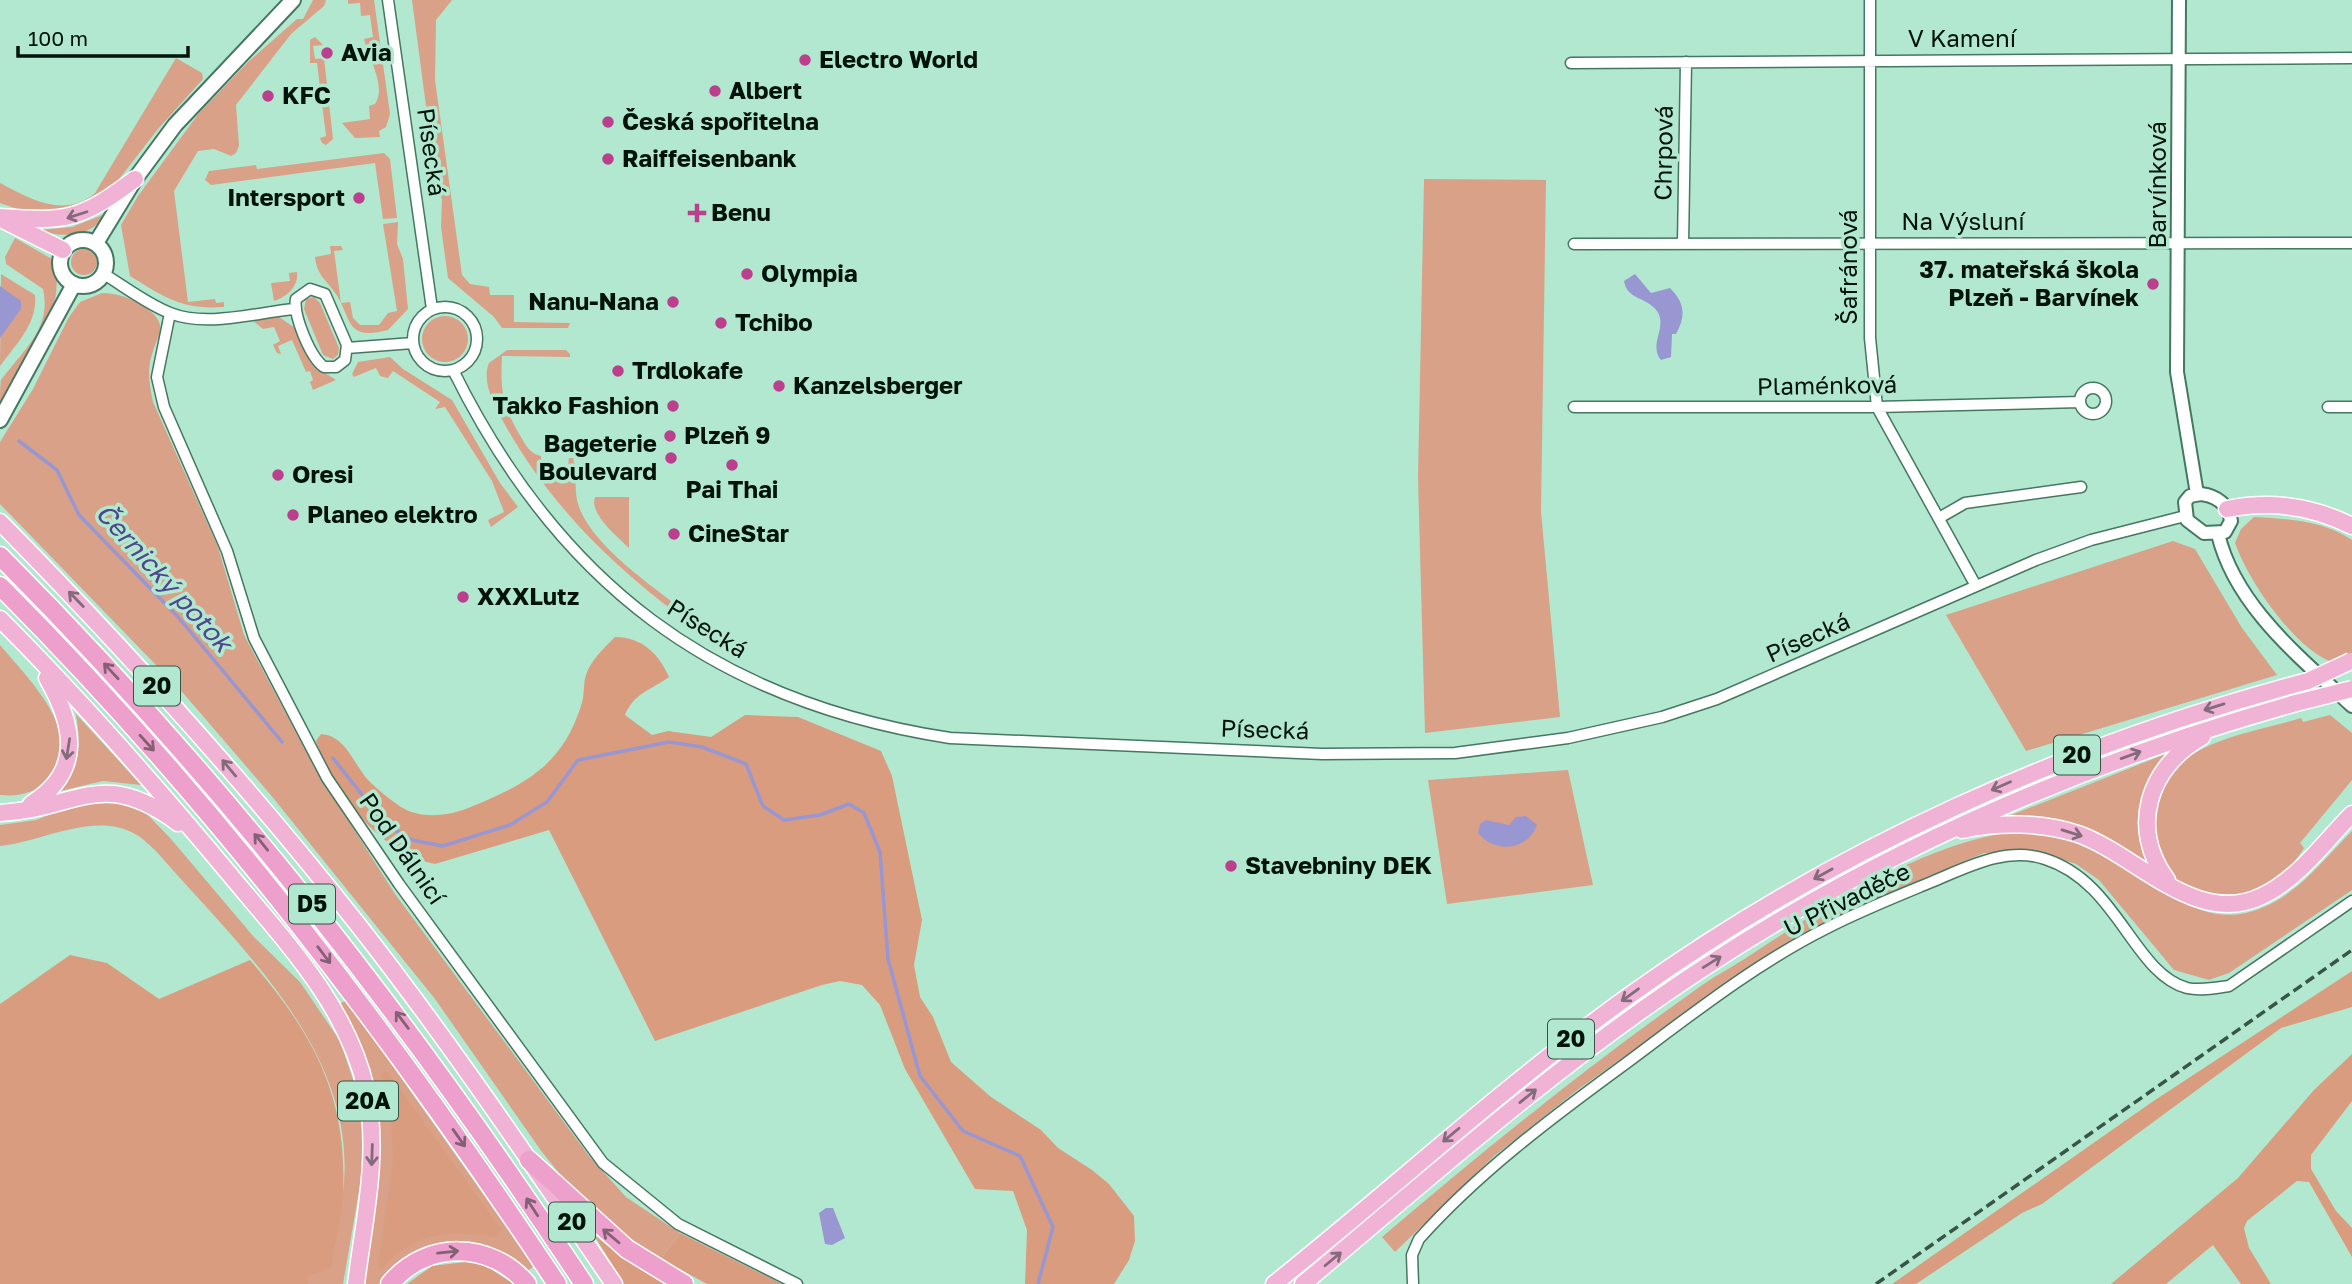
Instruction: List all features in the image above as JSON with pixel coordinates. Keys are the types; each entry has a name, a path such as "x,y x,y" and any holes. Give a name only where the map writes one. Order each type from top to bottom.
{"highway":[{"path":"0,218 48,221 79,215 102,204 135,179"},
{"path":"0,218 63,250"},
{"path":"2227,509 2262,505 2298,507 2352,526"},
{"name":"20","path":"0,522 172,702 304,857 429,1017 614,1284"},
{"name":"D5","path":"0,556 183,750 318,912 405,1025 508,1169 583,1284"},
{"name":"D5","path":"0,586 168,765 300,922 388,1038 557,1284"},
{"name":"20A","path":"0,618 200,839 327,999 346,1033 360,1068 372,1122 372,1162 356,1284"},
{"path":"18,811 45,794 59,777 67,758 70,738 64,708 24,644"},
{"name":"20","path":"1273,1284 1579,1033 1635,992 1767,906 1883,842 2024,776 2143,730 2308,681 2352,663"},
{"name":"20","path":"1303,1284 1531,1094 1646,1007 1775,923 1849,880 1932,837 2088,770 2226,723 2352,689"},
{"path":"2174,887 2151,851 2146,831 2148,802 2157,781 2176,755 2226,723"},
{"path":"0,813 83,795 117,793 151,805 200,839"},
{"path":"1932,837 1996,825 2062,830 2106,846 2196,899 2217,904 2239,904 2262,897 2288,878 2352,814"},
{"path":"529,1160 626,1249 684,1284"},
{"path":"390,1284 413,1263 433,1254 453,1251 491,1257 508,1267 527,1284"}],"main road":[{"path":"96,243 135,179 175,125 293,0"},
{"path":"75,241 96,243 107,260 104,274 94,284 74,284 62,273 60,258 63,250 75,241"},
{"path":"0,420 74,284"}],"street":[{"name":"Písecká","path":"388,0 432,309"},
{"name":"Šafránová","path":"1870,0 1870,338 1877,407 1976,586"},
{"name":"Barvínková","path":"2179,0 2180,242 2177,372 2197,494"},
{"name":"V Kamení","path":"1572,63 2352,58"},
{"name":"Chrpová","path":"1684,244 1686,62"},
{"name":"Na Výsluní","path":"1574,244 2352,243"},
{"path":"104,274 170,313 215,318 296,309"},
{"path":"315,289 325,294 347,348 341,364 330,368 319,363 296,309 296,299 305,290 315,289"},
{"path":"452,307 461,311 475,328 475,349 470,359 453,370 429,367 421,361 413,343 417,323 432,309 452,307"},
{"name":"Pod Dálnicí","path":"170,313 156,377 164,407 227,551 254,638 327,778 399,884 603,1163 678,1224 797,1284"},
{"path":"347,348 413,343"},
{"name":"Písecká","path":"453,370 514,477 587,566 632,607 719,664 820,710 885,729 950,738 1386,755 1511,748 1662,717 1717,699 1976,586 2091,540 2185,516"},
{"name":"Plaménková","path":"1574,407 1877,407 2080,402"},
{"path":"2328,407 2352,407"},
{"path":"1939,518 1965,503 2081,487"},
{"path":"2197,494 2214,497 2227,509 2231,524 2218,534 2200,531 2185,516 2185,501 2197,494"},
{"path":"2218,534 2232,570 2276,634 2294,655 2352,706"},
{"name":"U Přivaděče","path":"1413,1284 1412,1255 1419,1239 1507,1155 1713,999 1825,929 1894,897 1997,856 2035,855 2084,878 2100,893 2167,979 2188,988 2208,989 2229,986 2352,901"}],"shaded area":[{"path":"313,0 326,0 324,6 291,34 236,105 239,146 236,153 231,156 214,149 198,151 174,191 188,302 215,299 216,303 224,302 224,307 185,304 164,296 130,276 121,225 138,196 199,113 249,61 297,19 303,19"},
{"path":"348,0 374,0 390,114 386,127 379,131 380,137 355,138 342,123 370,119 369,106 375,104 379,89 364,39 373,37 370,15 361,16 360,3 348,4"},
{"path":"412,0 452,0 436,20 435,80 462,275 470,284 489,287 490,295 514,295 514,322 570,323 568,328 502,328 494,317 448,278 441,227 442,200 436,182"},
{"path":"315,37 323,45 313,46 315,59 324,58 333,139 326,145 320,138 326,136 317,63 310,63 310,40"},
{"path":"176,58 202,73 203,79 158,129 109,192 80,211 26,212 0,203 0,183 48,204 71,205 95,193"},
{"path":"384,153 390,159 397,218 383,219 375,163 211,185 205,180 209,171 256,165 257,169"},
{"path":"1424,179 1546,180 1541,512 1560,717 1425,733 1418,478"},
{"path":"105,214 92,228 84,232 66,235 39,230 72,227"},
{"path":"398,222 397,244 403,259 408,309 388,330 363,332 351,324 339,299 319,271 315,257 331,254 330,246 341,246 343,250 334,251 341,303 350,302 353,318 360,325 379,325 388,313 397,311 383,224"},
{"path":"15,238 52,259 56,297 42,336 0,407 1,380 34,338 45,303 43,289 6,264 5,257"},
{"path":"84,249 93,253 97,262 93,271 84,275 75,271 71,262 75,253"},
{"path":"297,272 296,282 291,290 274,301 271,283 290,281 289,273"},
{"path":"1,274 35,295 35,305 25,333 0,366"},
{"path":"102,293 118,295 138,303 152,313 160,324 149,369 153,402 218,547 244,635 316,770 395,894 589,1156 626,1197 680,1233 661,1259 606,1222 572,1189 542,1152 435,999 270,794 184,694 0,504 0,442 33,389 69,317 80,302"},
{"path":"314,297 320,303 339,348 338,355 333,359 323,355 304,309 306,299"},
{"path":"445,316 461,323 468,339 461,355 445,362 429,355 422,339 429,323"},
{"path":"279,317 295,328 316,367 336,380 313,390 310,371 306,372 292,340 278,346 281,354 277,353 273,345 280,341 274,327 263,329 251,319"},
{"path":"507,350 566,350 570,354 570,357 502,356 502,389 510,417 527,446 541,456 541,466 568,466 569,458 573,458 577,501 586,522 610,551 684,611 680,616 604,552 560,504 521,452 493,402 488,386 489,363"},
{"path":"390,357 403,369 452,400 500,483 518,507 491,527 488,520 504,512 492,481 445,407 435,409 440,402 393,371 388,378 380,376 376,368 354,377 352,374 358,362"},
{"path":"595,497 629,497 629,548 600,517 594,504"},
{"path":"2254,517 2317,524 2352,540 2352,655 2329,661 2301,641 2273,610 2250,576 2235,543 2241,529"},
{"path":"2173,541 2195,549 2242,628 2277,675 2026,751 1946,615"},
{"path":"615,637 633,640 648,648 655,654 669,677 638,697 625,715 652,735 668,731 711,737 745,715 798,717 881,751 892,776 922,920 914,965 920,997 933,1017 951,1062 991,1097 1041,1130 1058,1148 1109,1184 1134,1216 1135,1241 1129,1260 1114,1284 1025,1284 1027,1230 1013,1191 975,1189 905,1069 880,1005 862,985 840,981 822,985 655,1041 549,830 435,864 414,858 377,834 361,818 335,780 316,741 321,734 337,740 368,780 392,801 409,811 437,815 464,809 510,789 540,770 552,758 573,726 582,702 588,670 598,654"},
{"path":"0,645 50,708 62,745 60,763 49,779 32,791 14,795 0,795"},
{"path":"76,714 141,785 103,781 60,791 76,764 78,755"},
{"path":"2330,715 2352,733 2352,780 2300,843 2304,848 2289,869 2250,895 2210,895 2182,884 2163,863 2155,834 2158,798 2164,782 2175,768 2202,749 2230,738 2301,718 2303,722"},
{"path":"2168,753 2150,779 2140,806 2139,834 2148,864 2116,844 1999,820"},
{"path":"1568,770 1593,885 1447,904 1428,780"},
{"path":"119,799 142,809 171,839 253,936 300,982 340,1041 360,1100 363,1135 363,1168 343,1284 308,1284 307,1276 333,1222 343,1192 343,1141 333,1093 313,1048 287,1005 256,964 156,851 135,834 119,828 85,827 0,846 0,825 36,820 74,805"},
{"path":"2352,831 2352,890 2229,973 2209,980 2174,970 2099,880 2076,864 2039,852 1984,853 1840,914 1769,954 1580,1088 1494,1156 1395,1252 1382,1237 1535,1111 1701,986 1843,897 1910,863 1944,849 2011,832 2051,834 2078,841 2104,853 2191,906 2210,913 2231,915 2252,911 2287,894"},
{"path":"70,955 107,963 159,999 250,960 308,1040 332,1095 343,1158 343,1194 331,1268 308,1276 308,1284 0,1284 0,1004"},
{"path":"2352,971 2352,1007 2281,1028 2042,1204 2022,1213 1916,1284 1892,1284 2152,1102"},
{"path":"346,1000 534,1266 525,1273 489,1249 470,1244 450,1244 431,1247 413,1255 380,1284 365,1284 378,1175 377,1110 371,1077 359,1042 340,1004"},
{"path":"2352,1054 2352,1101 2311,1155 2311,1169 2336,1211 2352,1228 2352,1257 2309,1182 2297,1181 2247,1221 2244,1228 2249,1248 2271,1284 2241,1284 2213,1245 2166,1284 2111,1284 2238,1178 2314,1090"},
{"path":"387,1071 501,1229 496,1237 463,1234 434,1236 407,1247 382,1269 378,1265 393,1161 391,1116 381,1074"},
{"path":"680,1233 782,1284 707,1284 661,1259"},
{"path":"594,1235 626,1260 668,1284 624,1284"},
{"path":"466,1262 486,1266 514,1284 407,1284 432,1266"}],"water":[{"path":"1635,274 1651,293 1670,288 1679,299 1682,315 1676,334 1672,334 1671,357 1661,360 1656,348 1660,323 1657,311 1629,292 1626,287 1624,281"},
{"path":"0,286 21,301 21,309 0,338"},
{"path":"1526,816 1537,825 1532,834 1518,845 1510,847 1493,844 1478,833 1480,824 1486,820 1509,825 1516,817"},
{"path":"826,1208 833,1208 845,1238 832,1245 825,1244 819,1213"}],"waterway":[{"name":"Černický potok","path":"19,441 57,470 79,515 179,618 282,742"},
{"name":"Černický potok","path":"333,758 385,824 412,840 443,846 510,825 547,802 578,760 669,742 702,747 746,764 763,806 784,820 820,815 849,804 864,813 880,852 888,959 920,1076 963,1131 1020,1156 1053,1227 1038,1284"}],"railway":[{"path":"1876,1284 2352,950"}],"place":[{"name":"Avia","path":"327,53"},
{"name":"Electro World","path":"805,60"},
{"name":"Albert","path":"715,91"},
{"name":"KFC","path":"268,96"},
{"name":"Česká spořitelna","path":"608,122"},
{"name":"Raiffeisenbank","path":"608,159"},
{"name":"Intersport","path":"359,198"},
{"name":"Benu","path":"697,213"},
{"name":"Olympia","path":"747,274"},
{"name":"37. mateřská škola Plzeň - Barvínek","path":"2153,284"},
{"name":"Nanu-Nana","path":"673,302"},
{"name":"Tchibo","path":"721,323"},
{"name":"Trdlokafe","path":"618,371"},
{"name":"Kanzelsberger","path":"779,386"},
{"name":"Takko Fashion","path":"673,406"},
{"name":"Plzeň 9","path":"670,436"},
{"name":"Bageterie Boulevard","path":"671,458"},
{"name":"Pai Thai","path":"732,465"},
{"name":"Oresi","path":"278,475"},
{"name":"Planeo elektro","path":"293,515"},
{"name":"CineStar","path":"674,534"},
{"name":"XXXLutz","path":"463,597"},
{"name":"Stavebniny DEK","path":"1231,866"}]}
